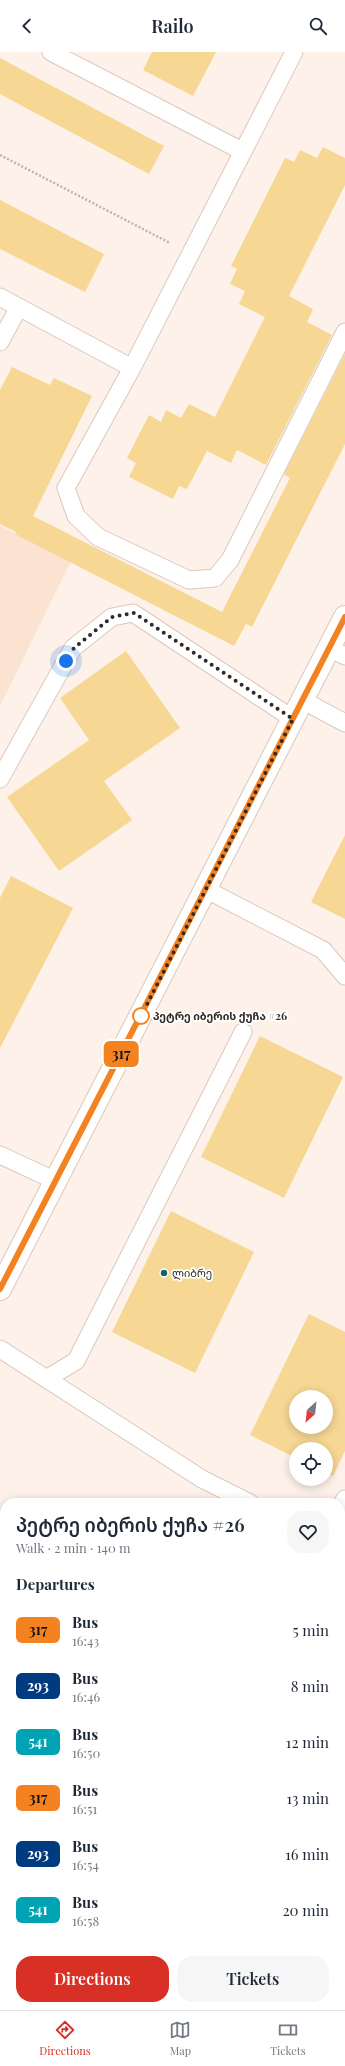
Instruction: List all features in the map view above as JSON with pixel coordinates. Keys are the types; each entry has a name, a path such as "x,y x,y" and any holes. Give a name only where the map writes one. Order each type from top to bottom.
{"street":[{"path":"0,1289 298,709 337,652 345,617"}],"lane":[{"path":"51,52 242,151"},
{"path":"294,52 132,368 66,488 76,516 98,537 189,580 216,578 230,560 345,332"},
{"path":"0,297 132,368"},
{"path":"0,342 19,307"},
{"path":"0,779 74,648 112,617 134,613 298,709 345,723"},
{"path":"205,889 323,950 345,976"},
{"path":"46,1379 76,1361 243,1032"},
{"path":"0,1154 56,1181"},
{"path":"0,1349 202,1479 240,1498"}],"path":[{"path":"0,155 160,237"}],"shaded area":[{"path":"0,526 71,561 0,706"}],"building":[{"path":"152,52 216,52 193,96 143,70"},
{"path":"0,58 164,146 149,174 0,94"},
{"path":"323,147 345,158 345,185 289,296 313,309 307,322 332,335 266,465 237,450 231,463 207,451 187,489 179,486 173,499 129,477 136,463 127,458 149,415 161,422 166,410 181,418 189,404 215,417 265,317 239,304 245,291 230,284 237,269 231,266 285,158 294,162 300,150 317,158"},
{"path":"0,200 104,254 85,292 0,249"},
{"path":"345,354 345,444 252,627 246,624 234,646 15,534 16,532 0,524 0,390 12,367 50,385 54,378 92,396 33,516 222,612 290,478 284,474"},
{"path":"126,651 180,728 104,781 132,820 59,871 7,797 89,740 60,698"},
{"path":"345,835 345,919 311,902"},
{"path":"11,876 73,908 0,1048 0,898"},
{"path":"260,1036 343,1077 284,1198 201,1157"},
{"path":"171,1211 254,1252 195,1373 112,1332"},
{"path":"309,1314 345,1332 345,1451 333,1476 333,1442 289,1442 289,1454 250,1435"}],"bus line":[{"name":"317","path":"0,1289 345,617"}],"place":[{"name":"პეტრე იბერის ქუჩა #26","path":"141,1016"},
{"name":"ლიბრე","path":"164,1273"}],"route":[{"path":"66,661 74,648 112,617 134,613 293,719 141,1016"}]}
